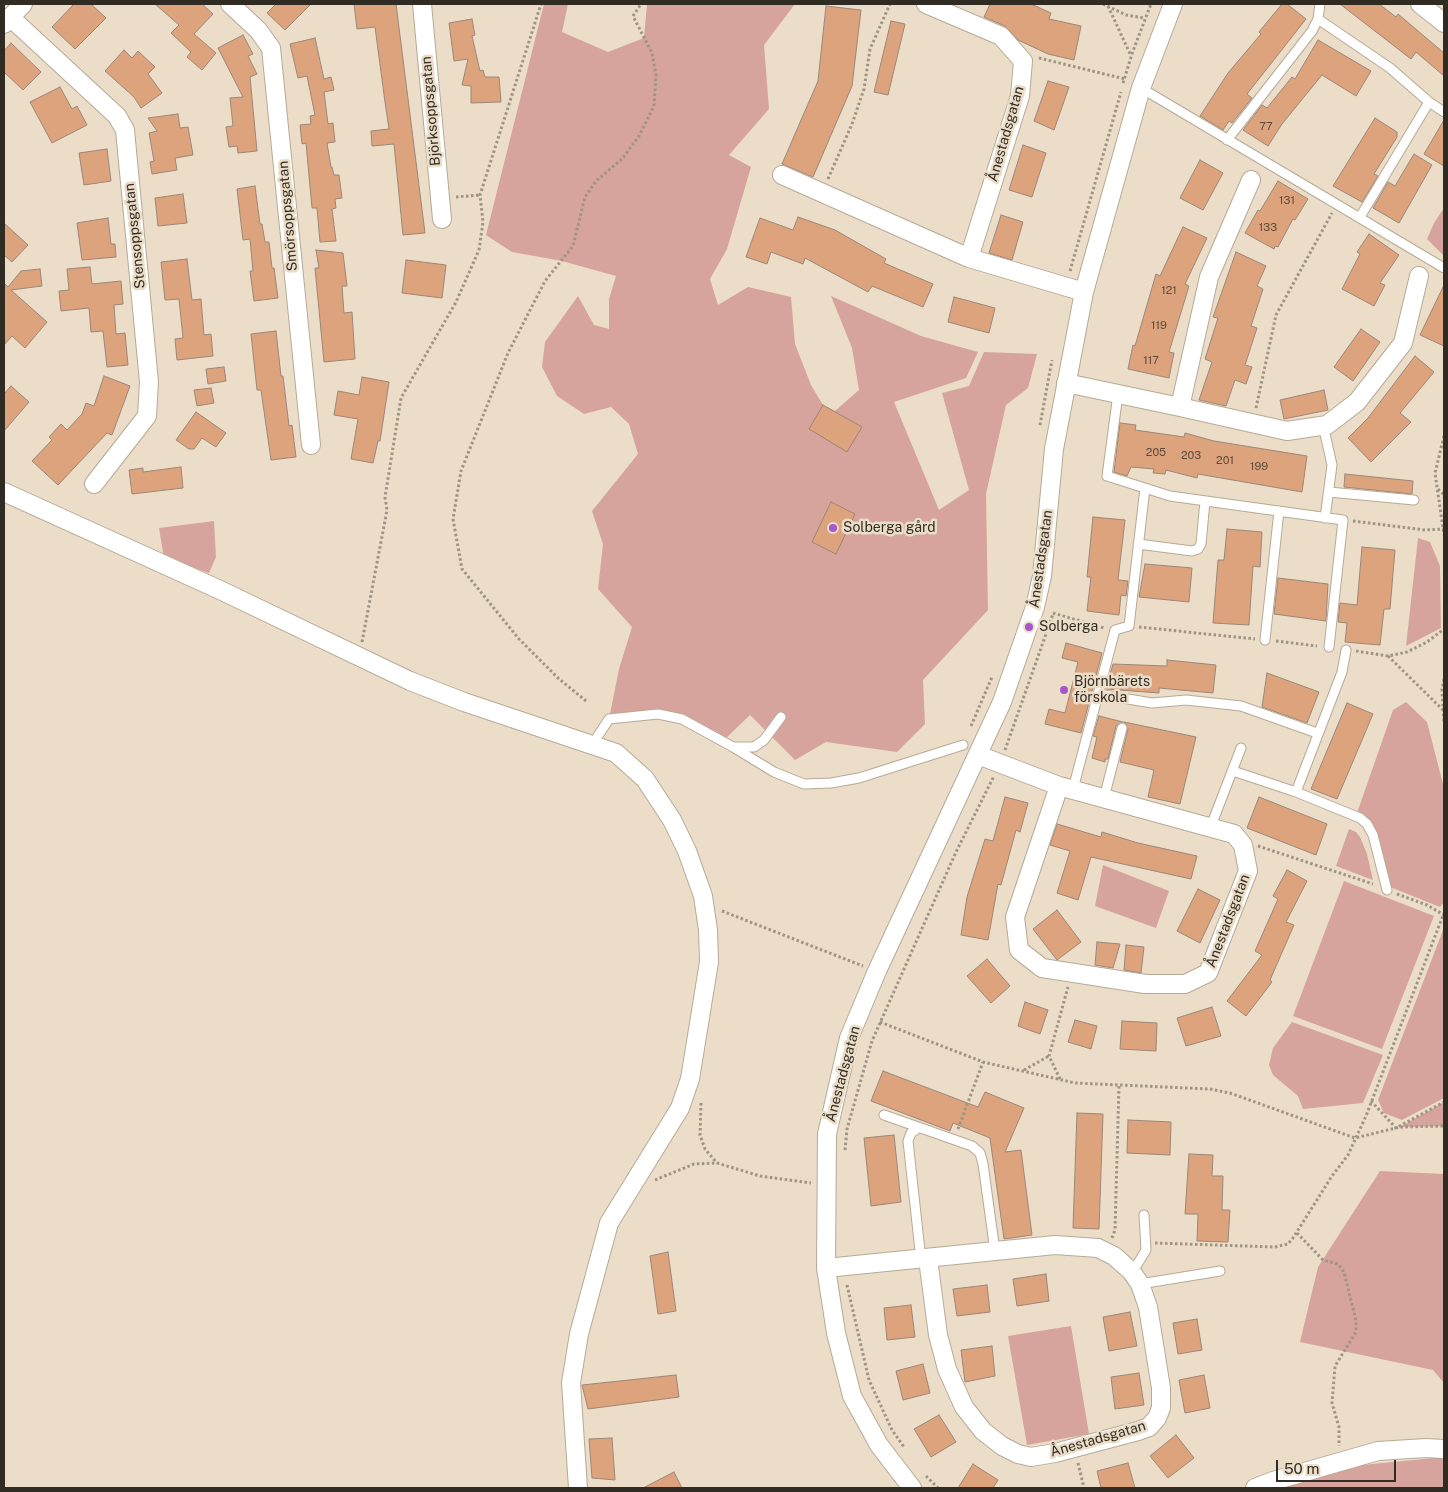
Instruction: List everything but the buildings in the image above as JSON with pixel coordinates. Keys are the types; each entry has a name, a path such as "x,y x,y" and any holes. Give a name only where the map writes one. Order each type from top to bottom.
{"street":[{"path":"7,21 23,4"},
{"name":"Smörsoppsgatan","path":"230,4 258,30 271,48 311,445"},
{"name":"Björksoppsgatan","path":"422,4 442,219"},
{"path":"926,4 1001,36 1023,61"},
{"name":"Ånestadsgatan","path":"912,1488 879,1445 852,1396 836,1333 826,1268 825,1184 827,1134 849,1038 877,972 978,755 1018,661 1036,607 1042,576 1054,449 1084,292 1141,88 1174,4"},
{"path":"1420,4 1444,23"},
{"name":"Stensoppsgatan","path":"7,21 117,116 125,130 149,382 147,416 94,484"},
{"name":"Ånestadsgatan","path":"969,258 1020,96 1023,61"},
{"path":"782,175 969,258 1084,292"},
{"path":"1180,407 1209,277 1251,180"},
{"path":"1066,383 1254,422 1287,431 1327,424 1357,402 1403,343 1419,276"},
{"path":"4,492 220,590 410,681 455,699 616,753 645,779 672,820 687,851 704,903 708,930 709,962 690,1079 680,1108 609,1223 579,1334 571,1383 578,1488"},
{"path":"978,755 1066,788 1211,826 1234,834 1242,845"},
{"name":"Ånestadsgatan","path":"1066,788 1015,917 1019,950 1042,968 1145,984 1185,984 1208,973 1248,870 1242,845"},
{"name":"Ånestadsgatan","path":"826,1268 1055,1245 1098,1248 1114,1256 1136,1278 1148,1307 1161,1388 1161,1408 1157,1418 1143,1429 1074,1448 1030,1457 1018,1454 1002,1446 983,1431 964,1407 947,1369 938,1335 924,1259"},
{"path":"1255,1488 1273,1481 1378,1451 1426,1448 1444,1449"}],"lane":[{"path":"1227,140 1312,31 1318,19 1320,4"},
{"path":"1318,19 1390,68 1429,102 1444,112"},
{"path":"1141,88 1444,268"},
{"path":"1360,217 1429,102"},
{"path":"1118,394 1107,476 1170,496 1343,520 1329,647"},
{"path":"1323,425 1332,465 1325,518"},
{"path":"1066,788 1098,694 1115,630 1129,626 1145,488"},
{"path":"1329,492 1414,500"},
{"path":"1138,544 1192,551 1198,549 1201,544 1205,501"},
{"path":"1265,640 1279,511"},
{"path":"1296,792 1317,733 1342,672 1346,650"},
{"path":"1098,694 1152,703 1186,700 1241,706 1317,733"},
{"path":"592,745 609,719 658,714 682,719 774,772 804,784 831,783 859,778 963,745"},
{"path":"733,747 754,746 764,740 781,717"},
{"path":"1104,798 1122,728"},
{"path":"1211,826 1242,748"},
{"path":"1232,771 1296,792 1360,818 1367,824 1373,835 1387,890"},
{"path":"884,1115 972,1146 980,1153 984,1164 995,1252"},
{"path":"918,1128 910,1133 908,1141 924,1259"},
{"path":"1144,1215 1146,1250 1136,1278 1220,1271"}],"path":[{"path":"359,657 387,510 385,497 401,398 456,302 479,250 483,222 480,195 541,4"},
{"path":"586,701 558,678 519,639 462,569 453,519 461,471 508,353 545,281 573,246 585,197 596,181 622,159 640,136 654,106 656,75 652,53 633,16 641,4"},
{"path":"823,193 852,124 864,89 870,49 890,4"},
{"path":"1103,4 1126,15 1144,18"},
{"path":"1108,6 1131,56"},
{"path":"1023,61 1041,58 1074,65 1125,79 1141,88"},
{"path":"440,198 480,195"},
{"path":"1254,422 1276,315 1337,203"},
{"path":"1444,436 1436,472 1444,535"},
{"path":"1437,488 1444,496"},
{"path":"1343,520 1426,530 1443,529"},
{"path":"1000,764 1053,614 1115,630"},
{"path":"1129,626 1329,647"},
{"path":"1346,650 1388,656 1407,652 1427,642 1444,629"},
{"path":"1388,656 1443,710"},
{"path":"1444,679 1442,689 1444,724"},
{"path":"963,745 986,691"},
{"path":"1146,1243 1275,1247 1288,1244 1297,1233 1332,1176 1348,1155 1444,914 1427,905 1387,890 1262,846 1242,845"},
{"path":"704,903 877,972"},
{"path":"1060,1079 1049,1056 1072,972"},
{"path":"880,1022 983,1062 1075,1083 1210,1089 1230,1093 1355,1138 1396,1128 1444,1126"},
{"path":"1023,1071 1049,1056"},
{"path":"954,1141 983,1062"},
{"path":"1119,1085 1115,1230 1110,1242 1119,1242"},
{"path":"1371,1101 1396,1128"},
{"path":"701,1102 700,1135 705,1149 717,1163"},
{"path":"1396,1128 1444,1102"},
{"path":"652,1182 694,1164 717,1163 760,1176 825,1184"},
{"path":"1297,1233 1323,1260 1338,1264 1344,1272 1356,1321 1356,1332 1335,1366 1332,1389 1332,1403 1339,1427 1338,1462"},
{"path":"1074,1448 1084,1488"}],"shaded area":[{"path":"544,4 568,4 562,32 608,52 644,38 647,4 795,4 764,45 769,109 729,155 751,167 727,249 710,279 718,305 748,287 791,297 795,344 811,385 823,405 835,411 859,390 852,348 831,296 921,336 978,352 966,378 894,402 939,510 969,490 942,393 969,386 984,352 1037,354 1028,388 1006,405 986,494 988,610 923,680 925,724 897,752 826,742 795,760 750,715 725,739 670,712 609,719 619,669 632,627 598,589 603,544 592,511 638,454 629,424 611,407 584,414 557,396 542,367 545,342 578,296 594,325 609,329 609,299 616,276 562,261 512,252 486,235"},
{"path":"1444,208 1444,256 1427,239 1434,223"},
{"path":"214,521 216,557 209,573 164,558 159,528"},
{"path":"1418,538 1430,542 1440,566 1441,628 1406,646"},
{"path":"1406,702 1427,722 1444,788 1444,902 1440,907 1390,887 1376,832 1357,813 1393,710"},
{"path":"1349,829 1356,832 1360,837 1367,854 1373,880 1336,866"},
{"path":"1103,865 1169,891 1156,928 1095,906"},
{"path":"1344,881 1434,916 1382,1049 1293,1016"},
{"path":"1443,930 1444,1098 1402,1120 1384,1113 1378,1100"},
{"path":"1292,1022 1383,1055 1363,1103 1303,1109 1298,1096 1273,1075 1269,1065 1273,1048"},
{"path":"1444,1102 1444,1126 1400,1127"},
{"path":"1380,1171 1444,1174 1444,1383 1433,1370 1300,1342 1318,1267"},
{"path":"1071,1326 1089,1434 1027,1445 1008,1336"},
{"path":"1444,1458 1444,1488 1278,1488 1351,1466"}],"place":[{"name":"Solberga gård","path":"833,528"},
{"name":"Solberga","path":"1029,627"},
{"name":"Björnbärets förskola","path":"1064,690"}]}
